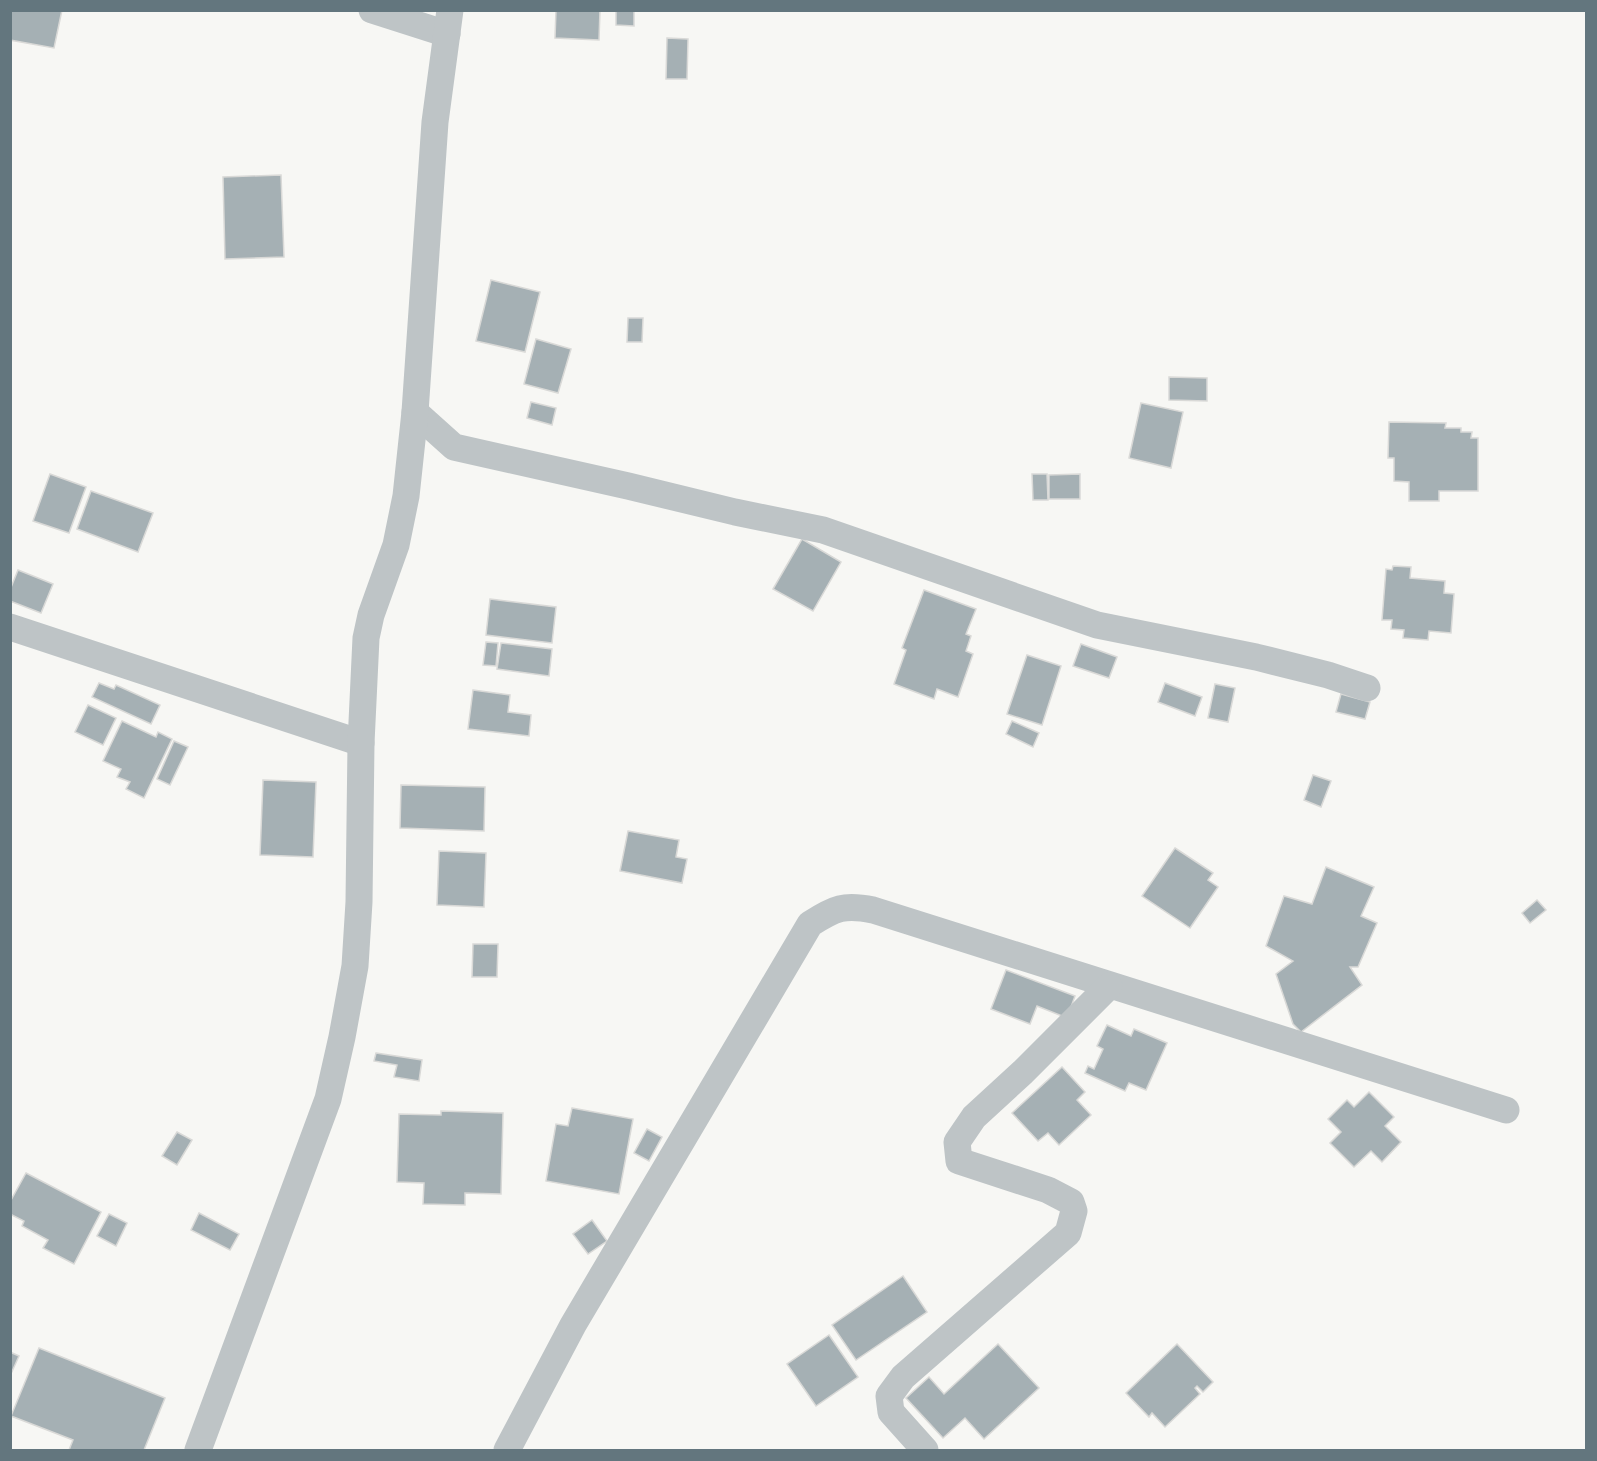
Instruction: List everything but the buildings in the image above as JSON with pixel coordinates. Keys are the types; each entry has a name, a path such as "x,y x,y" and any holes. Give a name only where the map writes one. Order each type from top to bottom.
{"street":[{"path":"198,1450 328,1099 355,966 359,902 361,743 366,638 371,615 398,535 406,496 415,412 435,123 448,22 372,10"},
{"path":"415,412 454,447 823,530 1097,625 1256,657 1328,675 1367,688"},
{"path":"10,627 361,743"},
{"path":"507,1450 573,1325 810,924 832,909 852,906 873,910 1506,1110"},
{"path":"925,1450 891,1412 889,1396 903,1377 1068,1233 1074,1212 1071,1202 1048,1190 959,1161 957,1142 974,1116 1023,1072 1109,986"}]}
